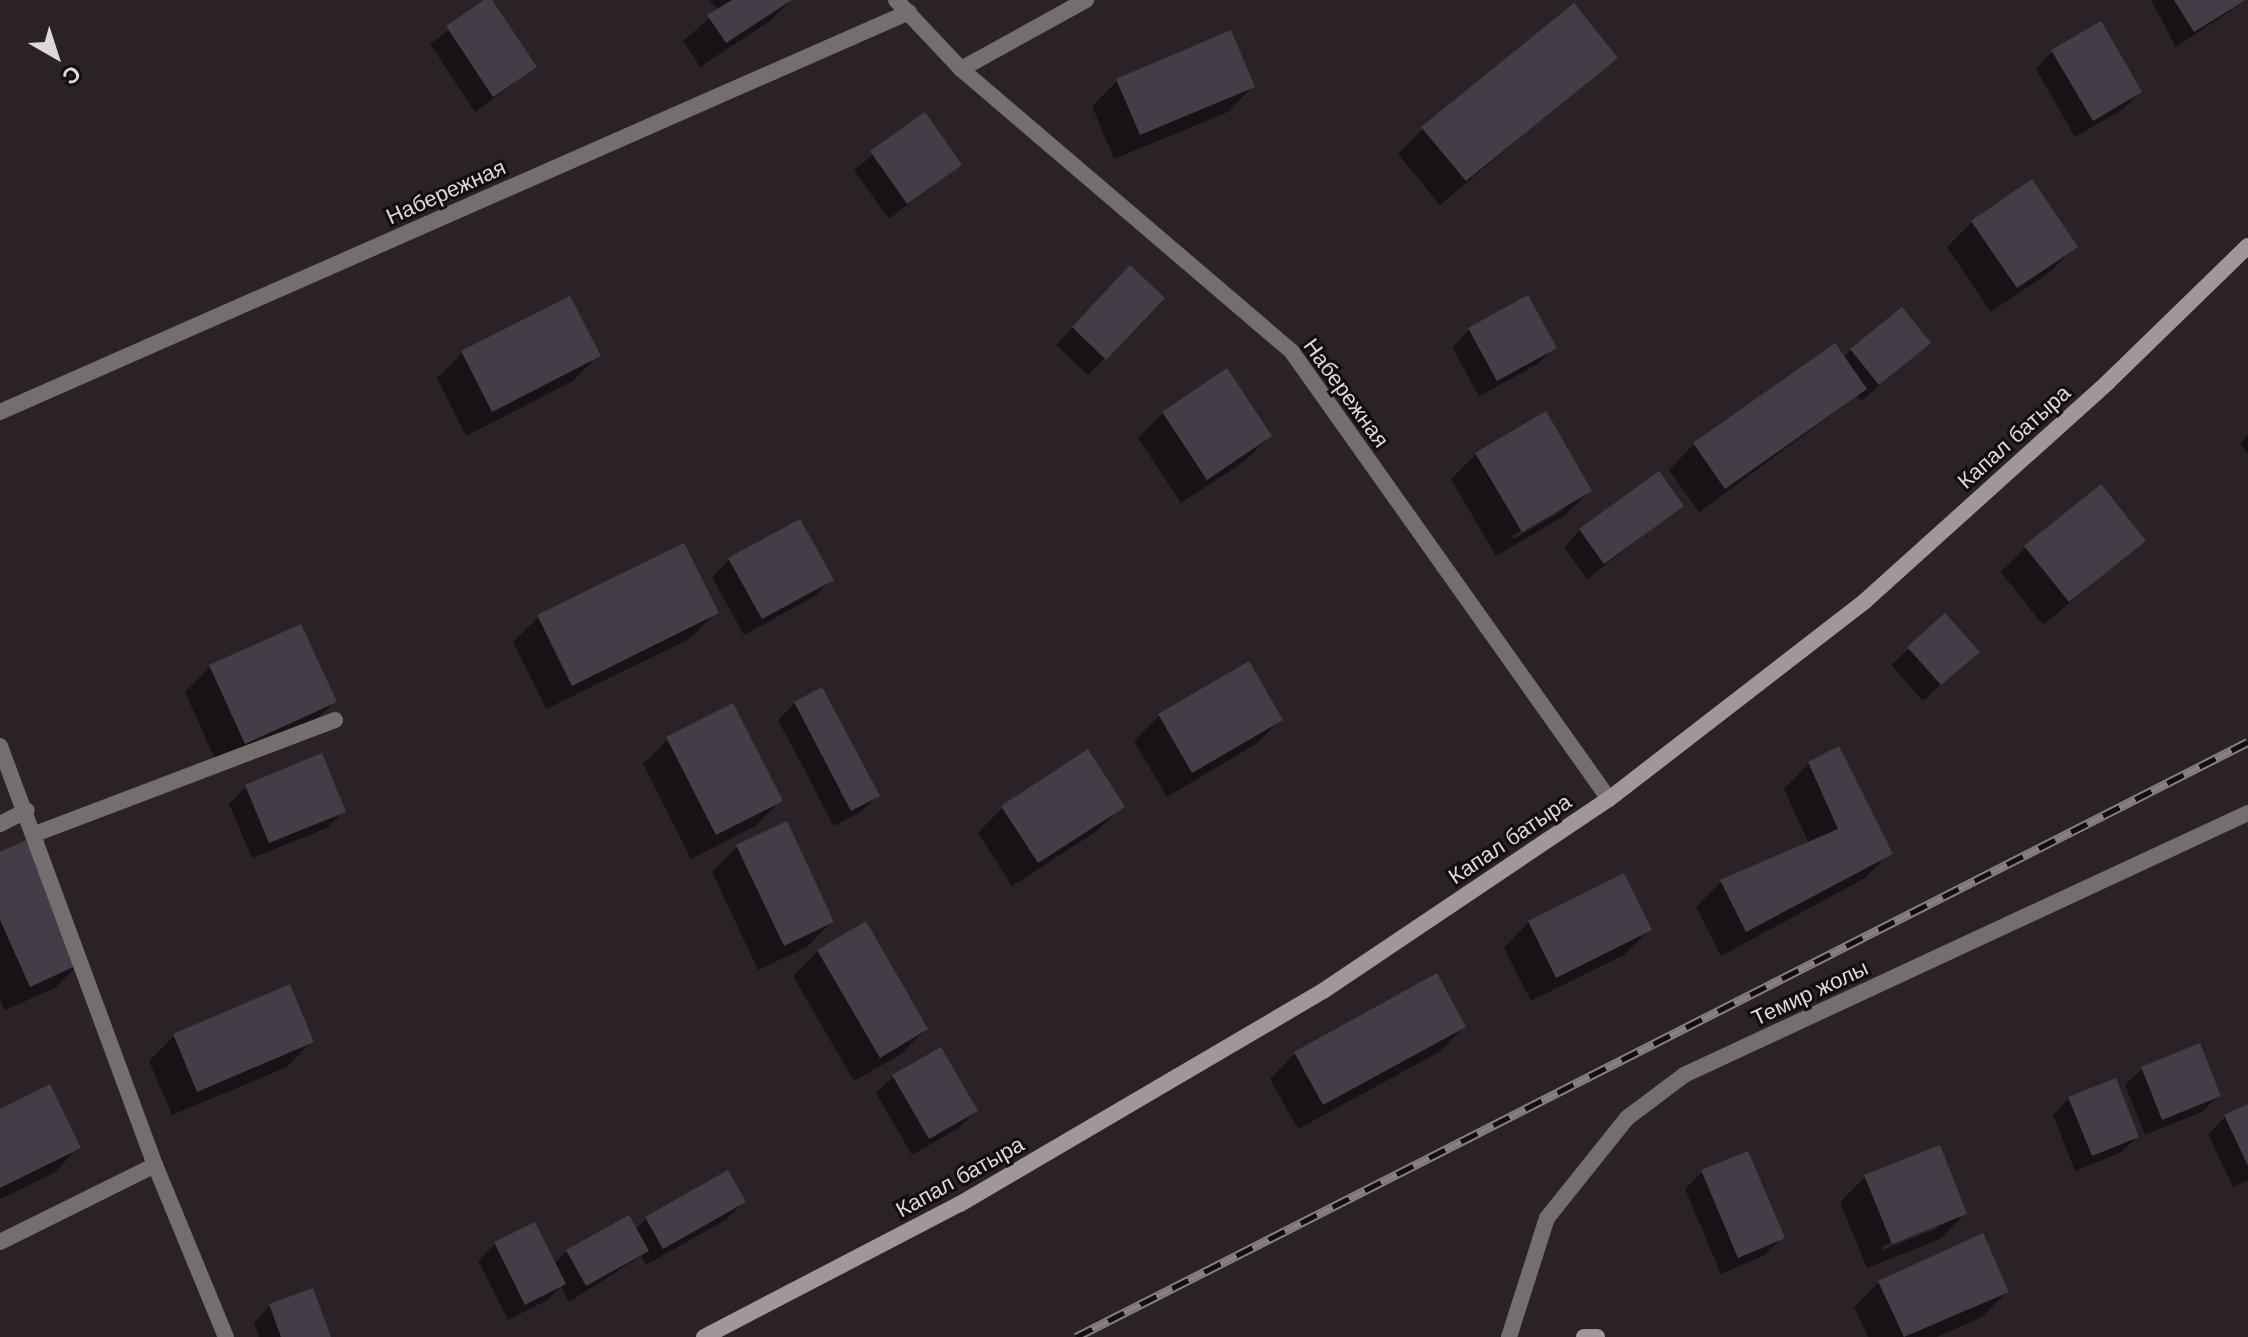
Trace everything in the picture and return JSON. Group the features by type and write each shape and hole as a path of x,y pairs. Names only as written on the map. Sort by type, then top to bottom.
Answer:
{"main road":[{"name":"Капал батыра","path":"704,1337 960,1204 1310,999 1609,799 1865,601 2108,382 2248,246"},
{"path":"1584,1337 1597,1337"}],"street":[{"path":"961,69 1086,0"},
{"name":"Набережная","path":"0,412 902,6 961,69 1292,352 1609,799"},
{"path":"35,834 335,720"},
{"path":"0,746 27,810 155,1165 226,1337"},
{"path":"0,824 27,810"},
{"name":"Темир жолы","path":"1509,1337 1547,1218 1627,1118 1684,1075 2248,813"},
{"path":"0,1242 155,1165"}],"building":[{"path":"484,0 492,0 537,67 493,97 446,26"},
{"path":"732,0 792,0 726,43 707,15"},
{"path":"2174,0 2246,0 2194,32"},
{"path":"1574,3 1618,58 1466,181 1421,127"},
{"path":"2101,21 2142,92 2093,121 2051,50"},
{"path":"1231,30 1255,87 1140,135 1116,79"},
{"path":"925,112 962,165 907,204 870,151"},
{"path":"2032,179 2078,247 2017,288 1971,221"},
{"path":"1130,265 1165,298 1106,360 1072,327"},
{"path":"1528,295 1557,348 1497,381 1468,328"},
{"path":"570,296 601,356 492,412 461,351"},
{"path":"1902,307 1931,343 1879,385 1850,349"},
{"path":"1835,343 1867,389 1725,489 1693,443"},
{"path":"1227,368 1272,436 1207,480 1162,412"},
{"path":"1546,411 1592,491 1522,532 1475,453"},
{"path":"1659,471 1684,506 1604,564 1579,529"},
{"path":"2101,484 2146,541 2069,602 2024,546"},
{"path":"800,519 834,580 762,619 728,558"},
{"path":"684,543 719,613 572,686 537,615"},
{"path":"1945,613 1980,652 1941,685 1907,647"},
{"path":"301,624 337,702 245,744 209,665"},
{"path":"1249,661 1283,720 1192,773 1158,714"},
{"path":"822,687 880,796 851,811 794,702"},
{"path":"733,703 783,801 716,835 666,737"},
{"path":"1839,746 1893,854 1746,932 1720,880 1838,829 1808,762"},
{"path":"1088,749 1125,807 1038,863 1001,806"},
{"path":"322,753 346,812 269,843 245,785"},
{"path":"787,821 834,922 784,946 736,845"},
{"path":"26,840 82,963 30,987 0,920 0,852"},
{"path":"1624,873 1652,930 1556,978 1528,921"},
{"path":"866,921 928,1029 880,1058 817,950"},
{"path":"1437,973 1466,1027 1323,1105 1294,1052"},
{"path":"290,984 314,1042 197,1092 173,1034"},
{"path":"2200,1043 2221,1096 2162,1120 2141,1067"},
{"path":"941,1047 978,1111 929,1139 892,1075"},
{"path":"2116,1078 2139,1137 2092,1156 2068,1097"},
{"path":"50,1084 81,1148 0,1188 0,1109"},
{"path":"2248,1104 2248,1166 2224,1115"},
{"path":"1940,1145 1967,1214 1892,1244 1864,1175"},
{"path":"1748,1151 1785,1238 1738,1258 1701,1170"},
{"path":"728,1170 746,1202 663,1249 645,1217"},
{"path":"629,1215 649,1251 586,1286 566,1250"},
{"path":"535,1222 566,1284 525,1305 494,1242"},
{"path":"1983,1233 2009,1292 1904,1337 1878,1281"},
{"path":"313,1288 331,1337 281,1337 269,1304"}],"railway":[{"path":"1076,1337 2248,742"}]}
